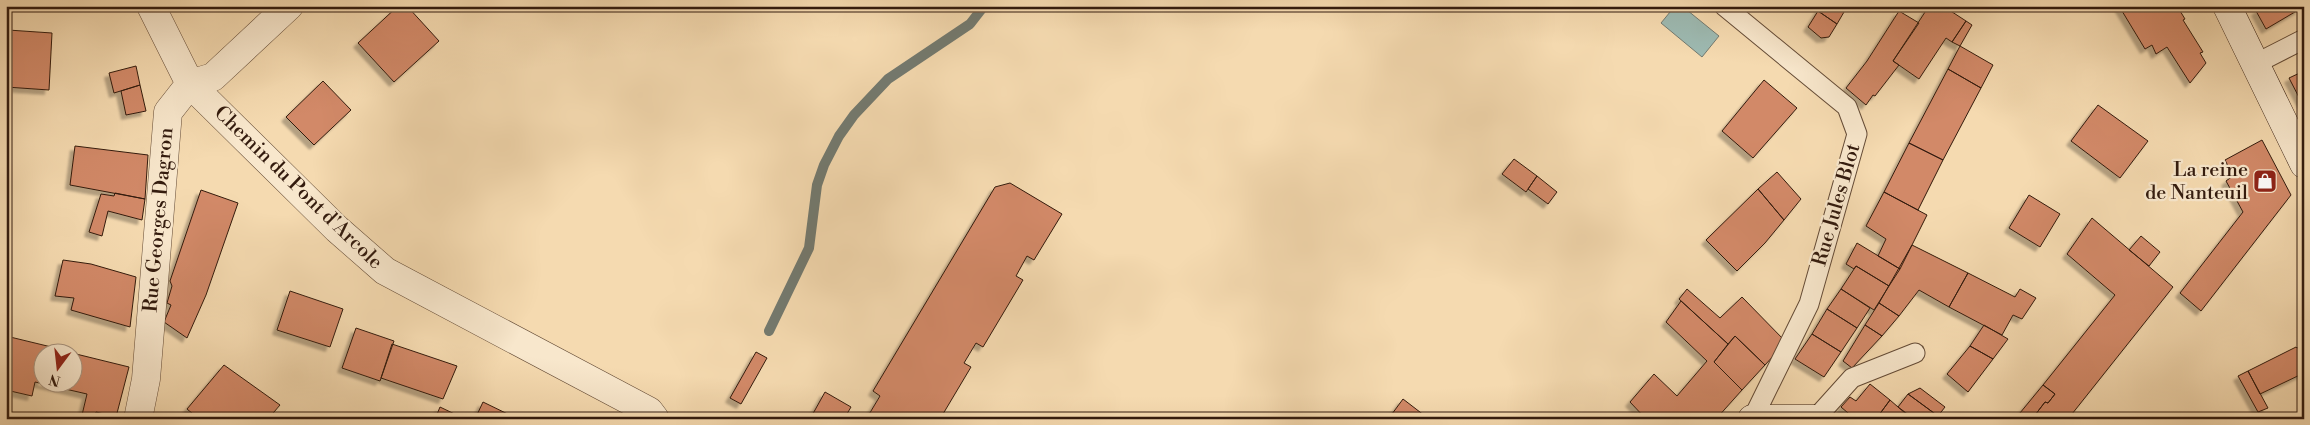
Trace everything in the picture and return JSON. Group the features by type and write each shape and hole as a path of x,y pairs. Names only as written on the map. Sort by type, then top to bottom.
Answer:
{"street":[{"path":"151,6 190,84"},
{"name":"Chemin du Pont d'Arcole","path":"289,6 213,77 190,84 337,229 385,271 648,410 655,419"},
{"path":"2227,6 2304,164"},
{"name":"Rue Georges Dagron","path":"138,419 146,378 168,112 190,84"},
{"name":"Rue Jules Blot","path":"1752,419 1817,418"}],"lane":[{"name":"Rue Jules Blot","path":"1724,6 1847,107 1857,134 1809,304 1752,419"},
{"path":"2255,64 2304,39"},
{"path":"1817,418 1852,378 1915,353"}],"water":[{"path":"1675,6 1682,6 1719,36 1702,57 1661,23"}],"building":[{"path":"398,6 407,6 439,41 394,82 358,43"},
{"path":"1821,6 1836,6 1844,12 1837,24 1818,11"},
{"path":"1929,6 1943,6 1966,21 1952,42 1946,38 1919,79 1893,61"},
{"path":"2119,6 2177,6 2185,19 2183,20 2203,52 2200,53 2206,63 2190,83 2167,47 2156,54 2152,45 2145,49"},
{"path":"2263,6 2298,6 2300,9 2266,29 2256,11"},
{"path":"1818,11 1837,24 1829,37 1821,38 1808,27"},
{"path":"1899,11 1919,23 1893,61 1899,65 1866,105 1846,88 1867,61"},
{"path":"1966,21 1972,25 1960,46 1952,42"},
{"path":"8,30 52,33 49,90 6,87"},
{"path":"1960,46 1993,65 1981,88 1948,69"},
{"path":"136,66 140,85 114,93 109,73"},
{"path":"1948,69 1981,88 1943,160 1909,143"},
{"path":"2304,71 2304,107 2289,78"},
{"path":"1764,80 1797,108 1753,158 1722,131"},
{"path":"323,81 351,110 314,145 286,117"},
{"path":"140,85 146,111 126,115 121,91"},
{"path":"2098,105 2148,141 2120,178 2071,141"},
{"path":"2262,140 2291,195 2201,311 2180,293 2243,212 2226,181 2233,176 2225,160"},
{"path":"1909,143 1943,160 1918,210 1884,192"},
{"path":"75,146 148,155 145,199 70,185"},
{"path":"1514,159 1537,176 1526,192 1502,174"},
{"path":"1777,172 1801,199 1784,220 1758,189"},
{"path":"1537,176 1557,192 1548,204 1528,189"},
{"path":"1010,183 1062,214 1034,260 1027,256 1016,276 1023,280 983,347 976,343 964,363 971,367 940,419 873,419 868,416 880,396 873,391 995,187"},
{"path":"1758,189 1784,220 1765,243 1737,271 1706,240"},
{"path":"201,190 238,203 206,295 187,338 164,322 171,305 167,303 172,286 170,281"},
{"path":"1884,192 1927,215 1900,269 1878,256 1886,239 1866,226"},
{"path":"115,193 145,199 142,220 108,211 102,236 89,232 101,194 114,196"},
{"path":"2029,195 2060,214 2040,247 2009,228"},
{"path":"2092,218 2173,287 2068,419 2032,419 2045,402 2048,403 2055,394 2043,385 2115,295 2067,254"},
{"path":"2141,236 2160,252 2149,266 2129,250"},
{"path":"1857,243 1900,269 1889,286 1856,266 1854,269 1846,264"},
{"path":"1912,245 1968,273 1949,307 1919,290 1899,316 1879,303"},
{"path":"63,260 91,264 136,277 130,327 71,310 74,298 55,296"},
{"path":"1856,266 1889,286 1874,310 1841,289"},
{"path":"1968,273 2015,297 2020,289 2036,298 2022,319 2013,315 2002,335 1949,307"},
{"path":"1687,289 1720,318 1742,297 1786,342 1765,365 1735,336 1728,344 1679,299"},
{"path":"1841,289 1870,308 1857,328 1827,309"},
{"path":"290,291 343,309 330,347 277,330"},
{"path":"1681,301 1728,344 1714,362 1742,390 1716,419 1646,419 1630,402 1654,374 1677,396 1707,361 1666,322"},
{"path":"1879,303 1899,316 1882,336 1865,325"},
{"path":"1827,309 1857,328 1841,352 1812,334"},
{"path":"1865,325 1882,336 1852,368 1843,361"},
{"path":"1984,325 2008,339 1993,359 1970,346"},
{"path":"356,328 394,341 380,381 342,368"},
{"path":"1812,334 1841,352 1824,377 1795,359"},
{"path":"6,336 32,342 32,396 6,390 10,377 6,376"},
{"path":"1735,336 1765,365 1742,390 1714,362"},
{"path":"392,344 457,366 443,399 381,378"},
{"path":"2304,345 2304,373 2260,394 2248,371 2296,347"},
{"path":"1970,346 1993,359 1968,392 1947,374"},
{"path":"756,352 767,358 741,404 730,398"},
{"path":"82,355 129,367 116,417 96,412 94,418 82,415 87,394 78,392 82,392"},
{"path":"224,365 280,405 268,419 199,419 187,409"},
{"path":"2248,371 2268,408 2258,412 2238,376"},
{"path":"1870,384 1890,400 1876,419 1855,419 1841,407 1850,397 1856,401"},
{"path":"2043,385 2055,394 2048,403 2045,402 2032,419 2015,419"},
{"path":"1920,388 1945,407 1938,416 1908,394"},
{"path":"825,392 851,407 844,419 810,419"},
{"path":"1908,394 1941,419 1912,419 1898,407"},
{"path":"1403,399 1429,419 1389,418"},
{"path":"1890,400 1898,407 1913,418 1876,419"},
{"path":"483,402 518,419 475,419"},
{"path":"440,407 465,419 435,419"}],"waterway":[{"path":"769,331 809,248 817,185 824,165 839,136 854,115 888,79 970,24 984,6"}],"place":[{"name":"La reine de Nanteuil","path":"2265,181"}]}
